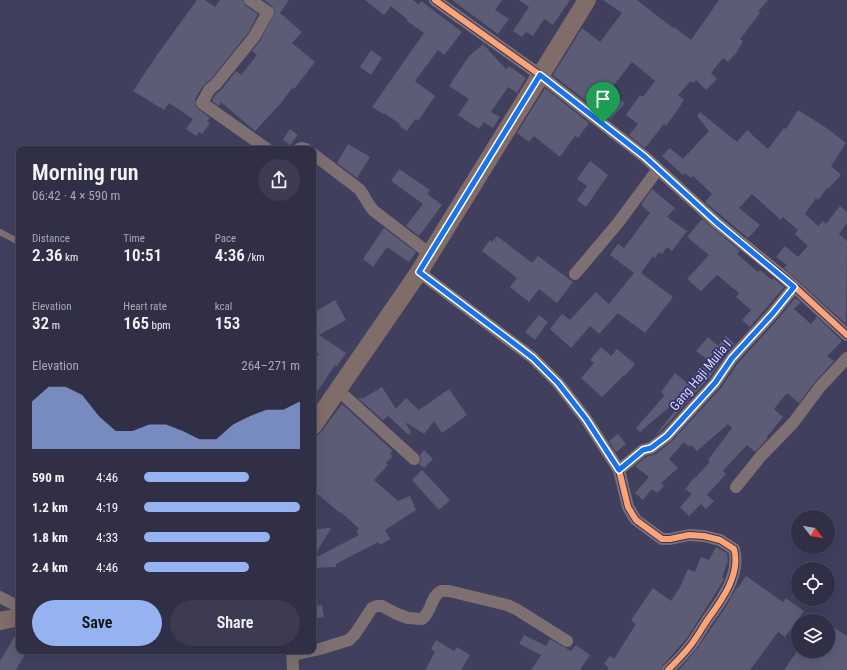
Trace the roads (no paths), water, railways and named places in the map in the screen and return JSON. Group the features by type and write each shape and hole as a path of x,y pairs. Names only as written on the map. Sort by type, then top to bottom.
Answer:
{"main road":[{"path":"316,422 419,272 587,0"},
{"path":"0,621 16,618"}],"street":[{"path":"250,0 268,12 254,37 216,84 209,90 202,103 263,146"},
{"path":"435,0 540,75 603,123 658,169 716,222 794,287 847,335"},
{"path":"316,156 359,189 367,204 374,211 430,254"},
{"path":"575,274 618,223 658,169"},
{"path":"419,272 527,354 558,383 586,419 619,470 628,507 632,515 655,535 662,539 670,540 689,535 704,536 720,540 734,549 736,556 734,572 726,592 691,646 668,670"},
{"name":"Gang Haji Mulia I","path":"619,470 643,450 651,448 667,436 715,383 732,358 773,313 794,287"},
{"path":"736,487 761,456 793,423 820,386 847,358"},
{"path":"338,390 414,460"},
{"path":"316,650 349,640 355,634 372,608 377,606 382,606 397,614 414,619 422,619 427,615 434,597 441,591 449,591 507,605 516,609 567,641"},
{"path":"0,597 16,605"},
{"path":"293,654 294,670"}],"lane":[{"path":"0,232 16,240"}]}
